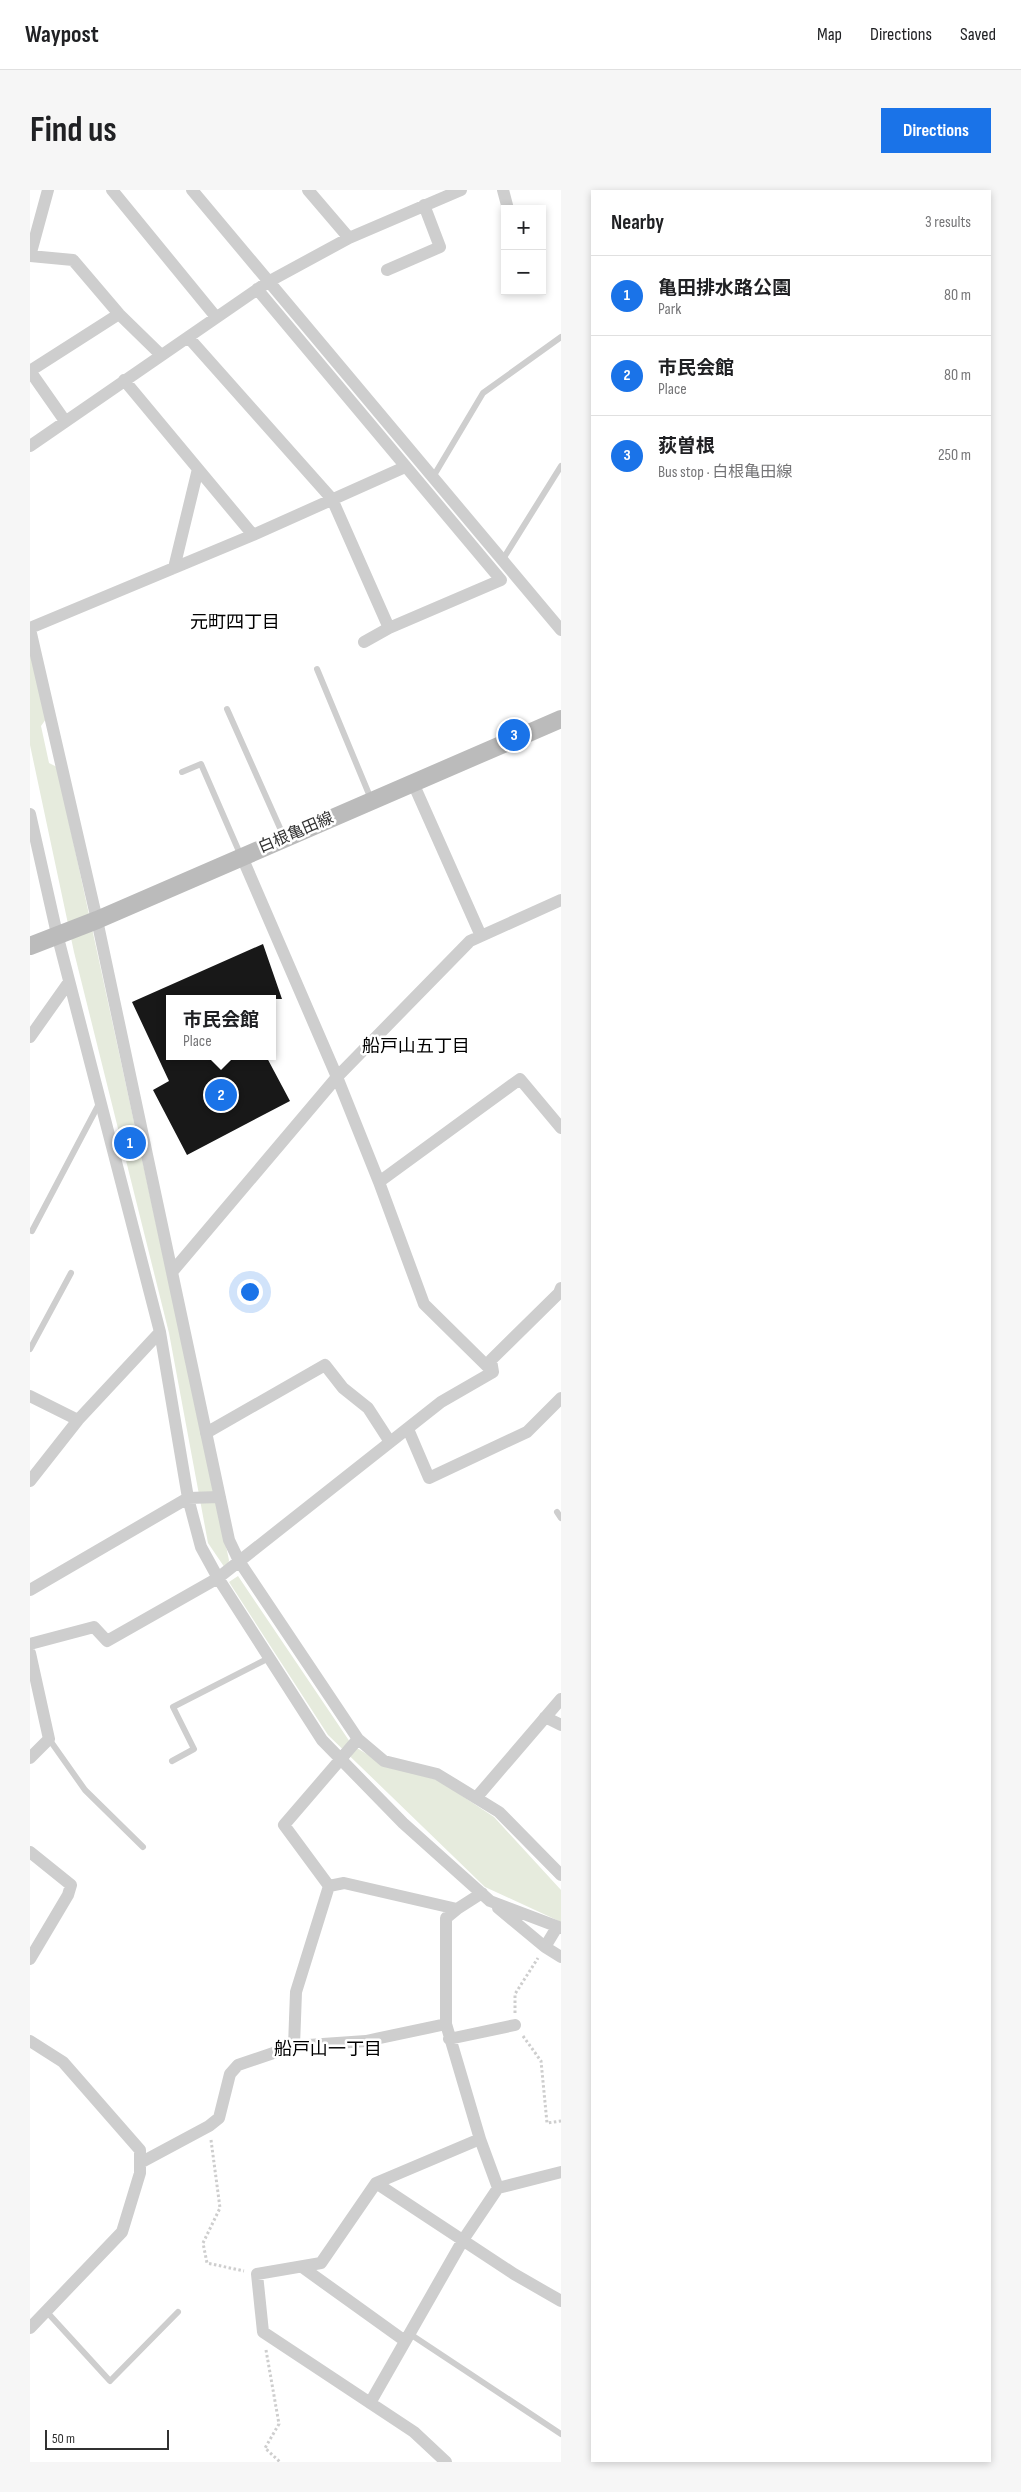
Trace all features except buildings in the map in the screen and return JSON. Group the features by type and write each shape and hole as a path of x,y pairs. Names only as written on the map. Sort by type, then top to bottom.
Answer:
{"main road":[{"name":"白根亀田線","path":"30,946 57,934 98,920 561,719"}],"street":[{"path":"48,190 30,256 73,260 119,314 161,355"},
{"path":"112,190 216,316"},
{"path":"192,190 561,630"},
{"path":"308,190 349,238"},
{"path":"30,446 216,316 268,282 349,238 424,206 432,195 461,190"},
{"path":"503,190 507,205"},
{"path":"387,270 440,247 424,206"},
{"path":"257,289 501,580 388,628 364,642"},
{"path":"65,421 30,371 119,314"},
{"path":"188,336 332,499 388,628"},
{"path":"124,380 253,535"},
{"path":"405,467 253,535 30,628 98,920 229,1540 240,1561 358,1738 384,1761 437,1774 499,1812 561,1875"},
{"path":"174,568 198,469"},
{"path":"413,783 481,936"},
{"path":"30,814 34,852 70,982 160,1332 188,1498 201,1547 218,1578 322,1740 403,1823 545,1948 561,1957"},
{"path":"242,857 337,1077 379,1182 424,1304 492,1372"},
{"path":"172,1272 337,1077 470,941 561,900"},
{"path":"30,1037 70,982"},
{"path":"379,1182 520,1079 561,1128"},
{"path":"492,1372 490,1360 559,1293 561,1288"},
{"path":"30,1481 78,1420 160,1332"},
{"path":"206,1433 325,1365 343,1388 368,1408 390,1442"},
{"path":"30,1644 94,1627 107,1641 218,1578 441,1402 492,1372"},
{"path":"30,1396 78,1420"},
{"path":"408,1429 429,1478 527,1432 561,1398"},
{"path":"30,1590 188,1498 220,1498"},
{"path":"30,1653 49,1739 30,1758"},
{"path":"476,1798 561,1699"},
{"path":"545,1717 561,1725"},
{"path":"329,1886 284,1824 358,1738"},
{"path":"30,1852 71,1886 68,1895 31,1956"},
{"path":"329,1886 344,1883 457,1908"},
{"path":"294,2046 296,1992 329,1886"},
{"path":"498,2188 480,2139 446,2024 446,1918 457,1908 486,1897 559,1928 545,1948"},
{"path":"140,2163 209,2126 219,2118 230,2074 238,2066 294,2046 366,2041 446,2024"},
{"path":"449,2039 515,2026"},
{"path":"30,2042 63,2062 140,2150 140,2173 122,2232 30,2328"},
{"path":"446,2462 414,2432 263,2332 257,2274 321,2264 376,2183 480,2139"},
{"path":"370,2403 463,2240 498,2188 561,2172"},
{"path":"376,2183 561,2301"},
{"path":"302,2267 407,2338"}],"lane":[{"path":"432,478 482,393 561,337"},
{"path":"503,559 561,466"},
{"path":"316,669 372,800"},
{"path":"227,709 285,838"},
{"path":"182,772 201,764 242,857"},
{"path":"32,1231 100,1101"},
{"path":"30,1349 71,1273"},
{"path":"557,1512 561,1518"},
{"path":"172,1761 194,1749 173,1707 269,1658"},
{"path":"49,1739 85,1790 143,1847"},
{"path":"46,2312 110,2382 178,2312"},
{"path":"407,2338 561,2434"}],"path":[{"path":"545,1948 514,1994 515,2026 541,2061 548,2123 561,2121"},
{"path":"209,2126 220,2208 203,2243 207,2263 257,2274"},
{"path":"263,2332 279,2424 265,2448 280,2462"}],"shaded area":[{"path":"30,652 46,719 41,726 49,763 57,767 229,1560 227,1571 208,1543 169,1333 74,952 30,745"},
{"path":"238,1576 352,1745 383,1764 438,1780 494,1817 561,1890 561,1922 485,1887 328,1735 229,1582"}],"place":[{"name":"荻曽根","path":"514,735"},
{"name":"市民会館","path":"221,1095"},
{"name":"亀田排水路公園","path":"130,1143"}],"district":[{"name":"元町四丁目","path":"235,622"},
{"name":"船戸山五丁目","path":"416,1046"},
{"name":"船戸山一丁目","path":"328,2049"}]}
